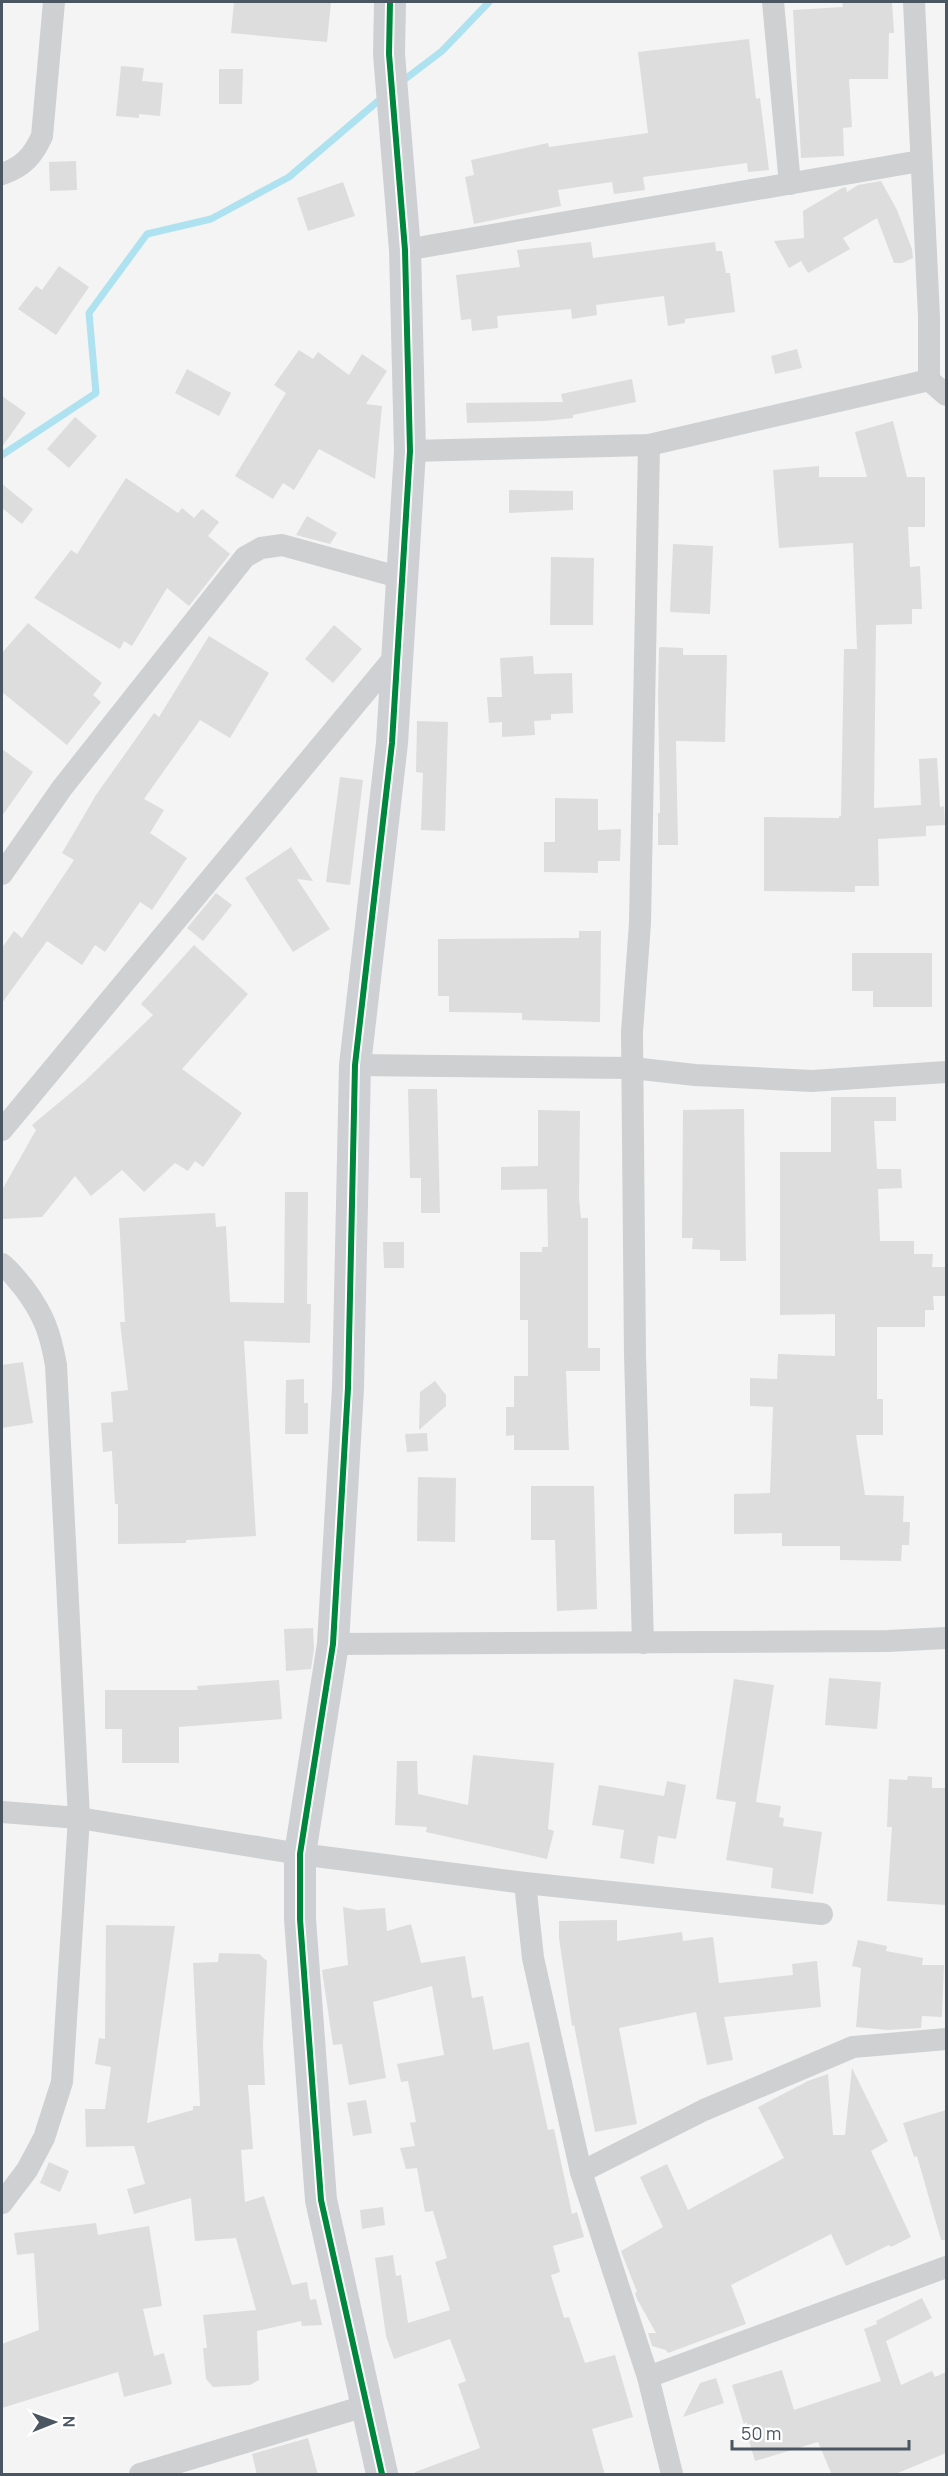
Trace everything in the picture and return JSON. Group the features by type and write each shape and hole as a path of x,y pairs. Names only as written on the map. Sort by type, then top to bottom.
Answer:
{"street":[{"path":"2,174 25,164 36,150 42,136 54,2"},
{"path":"382,2475 321,2200 300,1919 300,1854 333,1644 348,1388 355,1065 392,743 410,451 405,250 389,54 390,2"},
{"path":"773,2 790,184"},
{"path":"914,2 929,316 929,380 946,395"},
{"path":"405,250 920,161"},
{"path":"410,451 650,445 929,380"},
{"path":"644,1643 634,1355 632,1032 640,923 650,445"},
{"path":"2,874 62,788 245,557 261,548 282,545 402,578"},
{"path":"2,1130 398,653"},
{"path":"355,1065 632,1068 695,1075 812,1081 946,1072"},
{"path":"2,1264 41,1311 52,1339 56,1365 79,1818 62,2082 44,2138 27,2170 2,2203"},
{"path":"333,1644 644,1643 946,1638"},
{"path":"2,1812 79,1818 300,1854 525,1883 822,1914"},
{"path":"525,1883 533,1958 581,2172 648,2377 672,2475"},
{"path":"581,2172 704,2110 853,2047 946,2038"},
{"path":"648,2377 946,2267"},
{"path":"140,2475 365,2406"}],"building":[{"path":"234,2 331,2 327,42 231,33"},
{"path":"842,2 892,2 894,33 889,33 888,79 849,79 852,127 843,128 844,156 801,158 793,10 843,7"},
{"path":"749,39 756,99 760,98 769,170 748,172 747,163 643,177 645,190 614,194 612,182 558,190 561,206 474,224 465,177 474,175 471,160 548,143 549,147 648,133 638,52"},
{"path":"121,66 144,68 142,81 163,83 160,116 139,114 139,118 116,116"},
{"path":"219,69 243,69 242,104 219,104"},
{"path":"76,161 77,190 50,191 49,162"},
{"path":"881,181 897,210 912,249 913,258 902,263 894,263 877,218 843,238 850,249 808,273 801,261 789,268 774,241 804,238 803,211 842,188 846,187 847,192 858,185"},
{"path":"343,182 355,216 308,231 297,198"},
{"path":"591,242 593,258 715,242 716,251 722,251 726,273 730,273 735,312 685,319 685,323 668,326 664,296 596,305 597,315 572,319 571,309 497,316 498,328 472,331 471,319 461,320 456,275 520,267 517,250"},
{"path":"59,266 89,287 56,335 18,309 36,286 42,290"},
{"path":"797,349 802,368 775,374 771,356"},
{"path":"299,350 313,359 318,352 349,375 362,354 387,371 366,404 382,406 375,479 319,449 294,490 283,483 273,499 235,476 286,393 274,385"},
{"path":"187,369 231,393 219,416 175,393"},
{"path":"632,379 636,402 573,415 573,418 467,423 466,403 563,402 561,394"},
{"path":"2,396 26,413 2,447"},
{"path":"75,417 97,436 69,468 47,449"},
{"path":"893,421 907,477 925,477 925,527 908,527 910,567 920,566 922,609 912,609 912,624 876,625 874,808 921,805 919,759 937,758 940,807 944,806 945,825 926,826 926,836 878,839 879,886 855,886 855,892 764,891 764,817 839,818 841,816 844,649 857,649 853,543 779,548 773,470 819,466 819,477 867,477 855,432"},
{"path":"126,478 178,513 182,508 194,518 202,509 219,522 208,536 230,554 189,606 167,588 132,646 124,641 120,649 34,598 71,550 77,554"},
{"path":"2,484 33,509 22,524 2,508"},
{"path":"509,490 573,491 573,510 509,513"},
{"path":"307,516 337,533 330,544 296,535"},
{"path":"673,544 713,546 710,614 670,612"},
{"path":"551,557 594,558 593,625 550,625"},
{"path":"28,623 102,683 93,695 101,702 67,745 2,692 2,653"},
{"path":"334,625 362,649 333,683 305,659"},
{"path":"209,636 269,673 230,738 200,720 144,799 164,810 150,833 187,858 152,910 140,902 105,952 95,945 82,965 47,941 2,1003 2,948 14,931 22,938 74,860 62,853 96,795 154,713 159,717"},
{"path":"659,648 683,648 683,655 727,655 725,742 676,741 678,845 658,845 658,813 660,813 658,696"},
{"path":"533,656 534,674 572,673 573,713 551,714 551,720 534,721 535,735 502,737 502,722 489,723 487,697 502,697 500,658"},
{"path":"417,721 448,722 445,831 421,830 423,773 416,772"},
{"path":"2,749 33,772 2,816"},
{"path":"340,777 363,780 350,885 326,882"},
{"path":"555,798 598,799 598,830 621,829 620,861 598,861 598,873 544,872 544,842 555,842"},
{"path":"291,847 313,881 297,879 330,929 293,952 245,878"},
{"path":"216,893 232,905 203,941 187,928"},
{"path":"579,931 601,931 600,1022 522,1020 522,1013 449,1012 449,996 438,996 438,939 579,938"},
{"path":"194,945 248,994 182,1069 242,1113 203,1167 195,1161 188,1171 175,1163 144,1192 122,1170 91,1196 75,1176 42,1217 2,1219 2,1190 36,1130 32,1125 85,1081 153,1015 141,1004"},
{"path":"852,953 932,953 932,1007 873,1007 873,991 852,991"},
{"path":"408,1089 437,1089 440,1213 421,1213 421,1178 410,1178"},
{"path":"831,1097 896,1097 896,1121 874,1121 877,1169 901,1169 902,1188 878,1189 880,1241 914,1241 914,1254 933,1254 932,1267 946,1267 946,1296 933,1296 934,1310 925,1310 925,1327 877,1327 877,1399 883,1399 883,1435 856,1435 865,1495 904,1496 903,1522 910,1522 909,1545 902,1545 901,1561 840,1560 840,1546 782,1546 782,1533 734,1534 734,1494 770,1493 773,1407 750,1406 750,1378 777,1379 778,1354 835,1356 835,1314 780,1315 780,1152 831,1152"},
{"path":"744,1109 746,1261 720,1261 720,1250 692,1249 693,1238 682,1238 683,1110"},
{"path":"538,1110 580,1111 579,1199 581,1218 588,1218 588,1348 600,1348 600,1371 566,1371 569,1450 514,1450 514,1435 506,1436 506,1407 514,1407 514,1376 528,1376 528,1320 520,1320 520,1252 542,1252 542,1247 548,1247 547,1189 501,1190 501,1167 538,1166"},
{"path":"285,1192 308,1192 307,1304 311,1304 310,1343 244,1341 256,1536 186,1540 186,1543 118,1544 118,1504 115,1504 112,1451 103,1452 101,1423 113,1422 111,1392 128,1390 120,1322 125,1322 119,1218 215,1213 216,1227 226,1226 230,1302 284,1303"},
{"path":"383,1242 404,1242 404,1268 384,1268"},
{"path":"23,1362 33,1423 2,1428 2,1365"},
{"path":"304,1379 304,1403 308,1403 308,1434 285,1434 286,1380"},
{"path":"435,1381 446,1395 446,1406 419,1430 420,1392"},
{"path":"427,1433 428,1451 407,1452 405,1434"},
{"path":"418,1477 456,1478 455,1542 417,1541"},
{"path":"531,1486 594,1486 597,1609 557,1611 555,1540 531,1540"},
{"path":"313,1628 314,1649 311,1669 286,1671 284,1629"},
{"path":"829,1678 881,1682 877,1729 825,1725"},
{"path":"734,1679 774,1685 756,1802 781,1806 779,1817 784,1818 783,1826 822,1832 813,1894 771,1888 773,1868 726,1860 736,1802 716,1799"},
{"path":"279,1680 282,1719 179,1727 179,1763 122,1763 122,1729 105,1729 105,1690 198,1690 197,1686"},
{"path":"473,1755 554,1763 548,1829 554,1831 547,1859 426,1832 427,1827 395,1825 397,1761 417,1761 418,1794 468,1805"},
{"path":"908,1776 932,1777 932,1788 946,1788 946,1905 887,1901 892,1827 887,1827 889,1779 907,1780"},
{"path":"667,1781 686,1785 676,1839 658,1836 654,1864 620,1858 624,1830 592,1825 599,1785 664,1796"},
{"path":"343,1907 357,1910 385,1908 387,1931 411,1924 421,1963 465,1956 472,1998 483,1996 493,2050 529,2042 548,2130 554,2129 572,2214 577,2212 584,2237 553,2246 560,2272 551,2275 564,2318 569,2317 585,2363 615,2355 633,2417 592,2429 605,2475 415,2475 415,2472 480,2448 458,2384 466,2381 450,2339 394,2359 386,2336 375,2258 393,2255 396,2276 401,2275 408,2323 450,2310 435,2262 447,2258 433,2211 425,2212 417,2168 406,2169 400,2148 415,2146 410,2123 416,2122 408,2081 401,2082 397,2064 444,2055 432,1986 373,2002 386,2078 349,2085 342,2044 333,2045 322,1970 348,1965"},
{"path":"617,1920 617,1941 682,1932 683,1941 713,1937 719,1983 793,1975 792,1964 817,1961 821,2007 724,2017 733,2060 707,2065 696,2012 619,2028 637,2124 595,2132 574,2025 572,2026 559,1938 559,1921"},
{"path":"106,1925 175,1926 147,2123 193,2110 193,2106 200,2106 193,1963 218,1962 219,1953 259,1954 267,1961 263,2045 265,2085 248,2085 253,2149 241,2150 245,2202 264,2196 292,2285 307,2282 310,2300 316,2299 322,2325 302,2326 301,2321 257,2331 259,2380 250,2385 213,2387 206,2379 203,2348 207,2348 203,2315 256,2310 236,2238 195,2241 191,2198 134,2214 127,2189 145,2184 134,2146 86,2147 85,2109 105,2109 111,2067 95,2064 99,2038 105,2039"},
{"path":"858,1940 887,1946 886,1951 923,1958 922,1965 944,1965 942,2017 922,2016 921,2028 888,2030 856,2027 861,1968 852,1966"},
{"path":"852,2068 888,2141 871,2151 911,2237 846,2266 831,2234 731,2285 746,2324 668,2353 666,2350 652,2346 648,2333 656,2333 637,2299 635,2293 637,2292 621,2251 663,2227 640,2177 667,2164 688,2210 784,2158 758,2107 808,2081 828,2074 833,2135 845,2135"},
{"path":"366,2100 372,2133 353,2136 347,2103"},
{"path":"946,2110 946,2240 941,2240 917,2156 914,2157 903,2123"},
{"path":"49,2162 69,2171 60,2192 40,2183"},
{"path":"383,2207 385,2225 362,2229 360,2210"},
{"path":"96,2223 98,2235 149,2226 162,2306 143,2309 154,2356 164,2353 172,2384 124,2397 118,2372 2,2408 2,2344 39,2330 34,2253 17,2255 14,2233"},
{"path":"922,2298 932,2318 886,2341 901,2385 932,2371 935,2377 946,2372 946,2453 893,2475 832,2475 818,2442 755,2461 732,2385 782,2370 794,2410 881,2381 864,2329"},
{"path":"716,2378 724,2403 683,2417 700,2383"},
{"path":"308,2438 318,2475 257,2475 252,2454"}],"waterway":[{"path":"400,83 442,51 489,2"},
{"path":"2,455 96,393 89,313 147,234 211,219 289,177 384,96"}],"cycle path":[{"path":"382,2474 321,2200 300,1919 300,1854 333,1644 348,1388 355,1065 392,743 410,451 405,250 389,54 390,2"}]}
